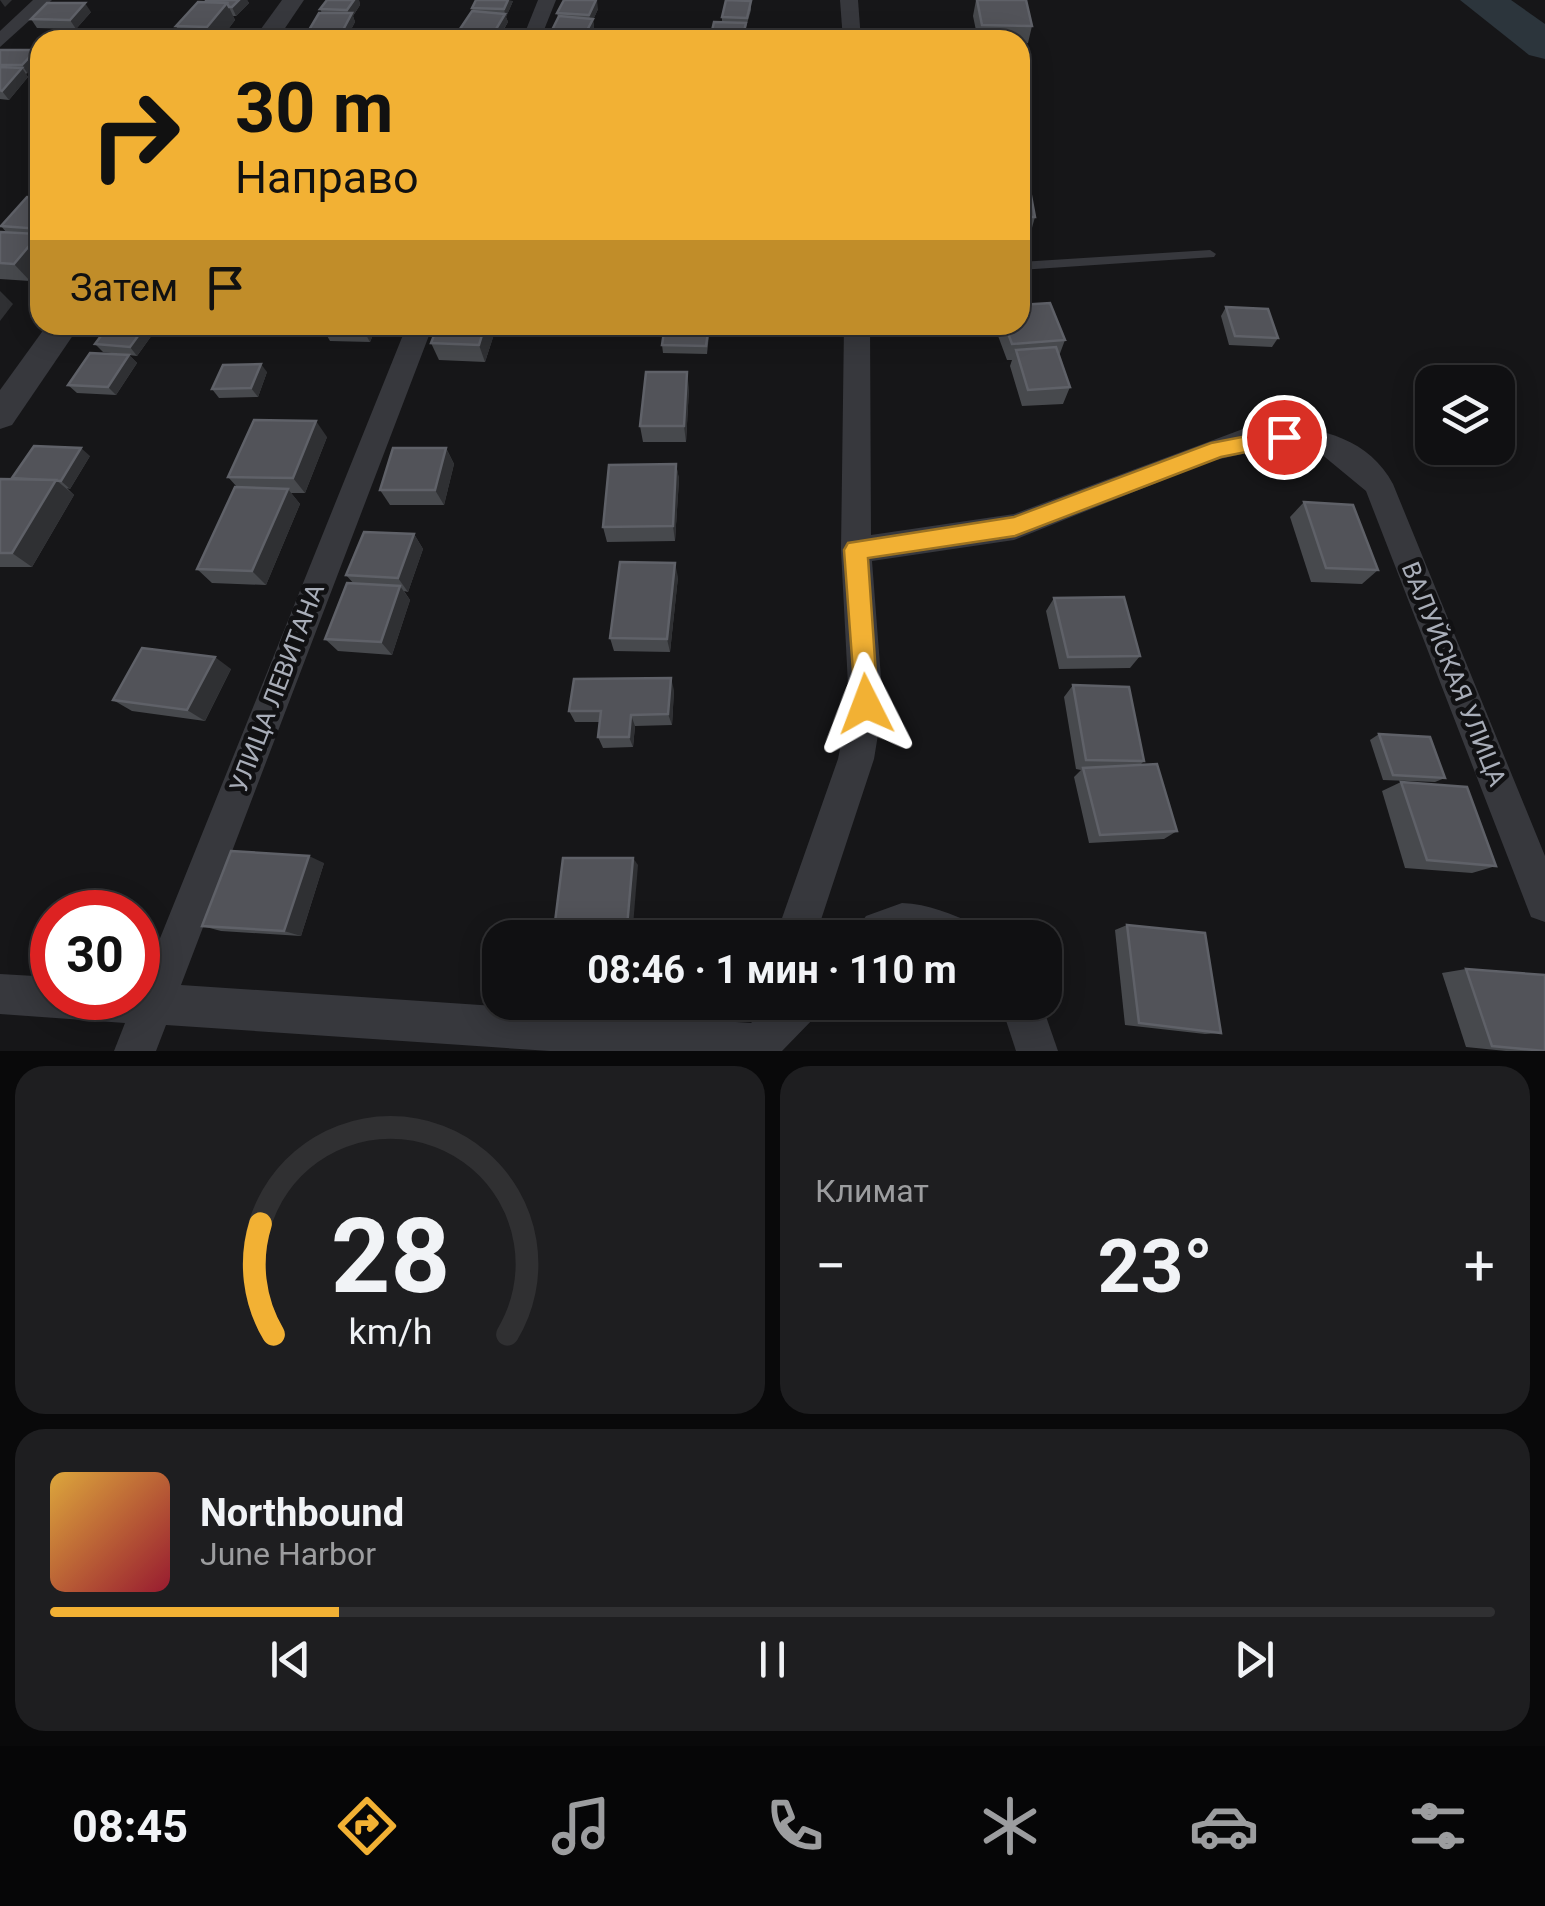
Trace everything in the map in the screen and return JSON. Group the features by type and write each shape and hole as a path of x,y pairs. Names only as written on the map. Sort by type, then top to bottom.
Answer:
{"street":[{"path":"0,42 43,0"},
{"path":"272,30 294,0"},
{"path":"535,30 547,0"},
{"path":"849,0 851,30"},
{"path":"0,416 57,335"},
{"name":"УЛИЦА ЛЕВИТАНА","path":"160,989 416,335"},
{"path":"801,920 856,758 866,704 856,550 857,335"},
{"name":"ВАЛУЙСКАЯ УЛИЦА","path":"856,550 1015,527 1193,458 1260,438 1308,436 1349,454 1378,484 1545,903"},
{"path":"0,994 30,996"},
{"path":"160,1004 758,1047 784,1020"},
{"name":"УЛИЦА ЛЕВИТАНА","path":"135,1051 148,1020"},
{"path":"758,1047 767,1020"},
{"path":"1027,1020 1038,1051"}],"lane":[{"path":"1030,265 1210,254"}],"building":[{"path":"207,0 239,0 229,7 227,3"},
{"path":"327,0 354,0 347,10 320,9"},
{"path":"476,0 508,0 504,9 472,8"},
{"path":"564,0 596,0 589,15 557,13"},
{"path":"726,0 751,1 747,18 722,17"},
{"path":"977,0 1026,0 1032,26 982,25"},
{"path":"198,2 227,3 207,27 176,26"},
{"path":"47,3 85,3 70,20 31,19"},
{"path":"472,11 505,14 496,30 460,29"},
{"path":"319,13 352,13 343,30 309,30"},
{"path":"559,16 593,19 587,30 552,30"},
{"path":"714,22 746,23 744,30 712,30"},
{"path":"0,50 30,50 30,56 22,65 0,65"},
{"path":"0,67 22,68 2,91 0,90"},
{"path":"1030,190 1035,217 1030,217"},
{"path":"27,197 30,197 30,228 1,226"},
{"path":"0,232 30,234 30,245 14,264 0,263"},
{"path":"1050,303 1065,340 1012,344 1009,335 1030,335 1030,304"},
{"path":"1226,307 1268,309 1278,338 1235,336"},
{"path":"102,335 139,335 130,347 95,344"},
{"path":"434,335 482,335 479,345 431,343"},
{"path":"664,335 708,335 706,346 662,345"},
{"path":"1056,347 1070,387 1028,390 1016,350"},
{"path":"90,353 129,355 108,387 68,385"},
{"path":"261,364 251,388 212,389 223,365"},
{"path":"646,372 687,372 684,426 640,426"},
{"path":"254,420 316,421 293,478 228,477"},
{"path":"34,446 81,448 61,481 12,478"},
{"path":"393,448 446,448 435,490 380,490"},
{"path":"676,464 673,526 603,527 609,465"},
{"path":"0,479 56,480 12,553 0,553"},
{"path":"235,487 288,489 252,571 197,569"},
{"path":"1304,502 1353,505 1378,570 1326,568"},
{"path":"364,532 414,534 398,578 346,575"},
{"path":"620,562 675,563 667,639 610,638"},
{"path":"347,583 400,586 381,642 325,639"},
{"path":"1124,597 1140,656 1068,657 1054,598"},
{"path":"142,648 215,657 187,710 113,700"},
{"path":"671,678 668,714 631,715 629,737 598,737 601,711 569,711 574,679"},
{"path":"1073,685 1129,687 1144,761 1086,760"},
{"path":"1379,734 1430,737 1445,778 1393,775"},
{"path":"1157,764 1177,831 1100,835 1083,768"},
{"path":"1401,782 1467,787 1496,866 1427,860"},
{"path":"231,851 309,856 284,931 202,926"},
{"path":"563,858 633,858 628,920 555,920"},
{"path":"1127,925 1205,933 1221,1033 1139,1023"},
{"path":"1466,969 1545,975 1545,1051 1492,1046"}],"waterway":[{"path":"1482,0 1545,45"}],"route":[{"path":"866,704 856,550 1015,527 1219,448 1260,438 1284,437"}]}
